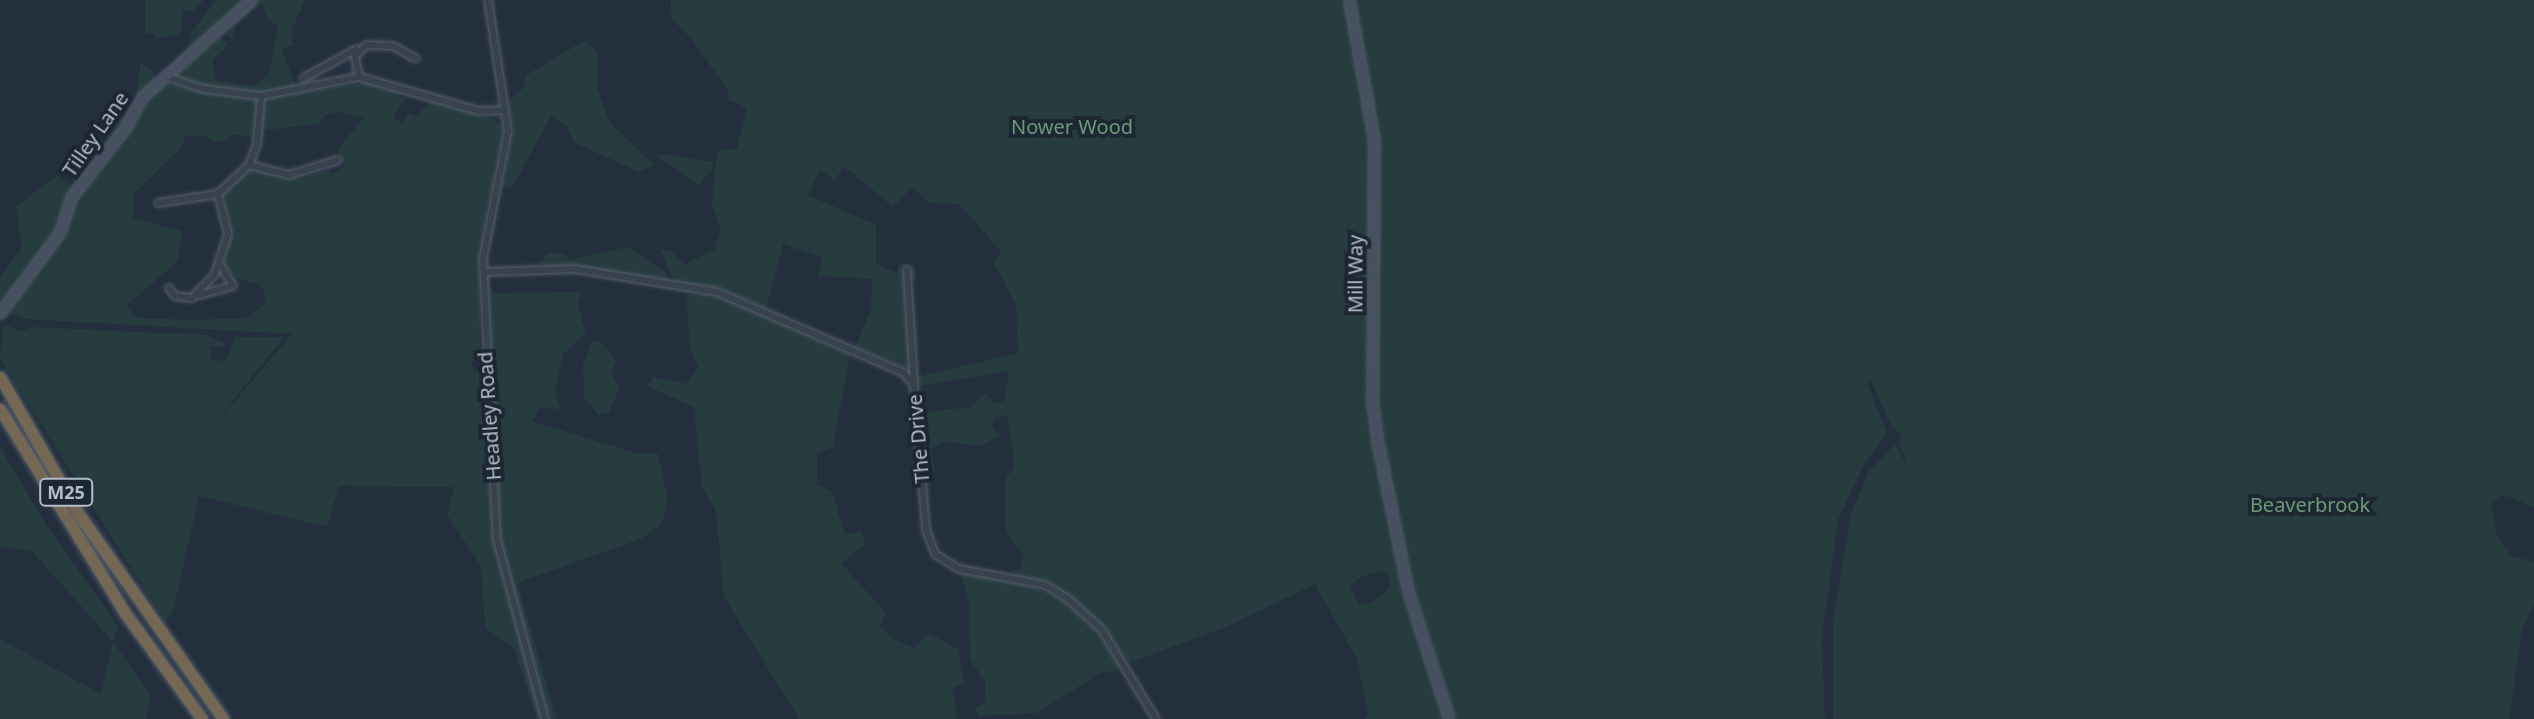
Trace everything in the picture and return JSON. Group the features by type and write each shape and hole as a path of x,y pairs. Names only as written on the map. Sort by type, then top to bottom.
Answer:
{"highway":[{"name":"M25","path":"0,377 105,554 223,719"},
{"name":"M25","path":"0,409 71,531 202,719"}],"main road":[{"name":"Tilley Lane","path":"0,313 60,232 72,196 125,128 142,97 251,0"},
{"name":"Mill Way","path":"1349,0 1374,141 1372,401 1397,548 1449,719"}],"street":[{"name":"Headley Road","path":"488,0 506,147 486,232 483,332 497,540 545,719"},
{"path":"304,78 357,49 393,46 416,59"},
{"path":"357,49 359,77"},
{"path":"167,77 204,89 261,96 359,77 479,111 503,110"},
{"path":"158,203 218,194 249,165 257,144 261,96"},
{"path":"249,165 289,175 338,160"},
{"path":"199,295 220,264 228,219 218,194"},
{"path":"169,288 181,299 233,286 220,264"},
{"name":"The Drive","path":"485,272 575,269 717,292 904,373 914,386 926,530 935,554 959,569 1045,585 1067,598 1102,630 1156,719"},
{"path":"907,270 914,386"}],"green space":[{"path":"145,0 203,0 195,11 183,10 180,33 154,41 155,34 145,33"},
{"path":"216,0 245,0 179,64 175,61 191,44 190,34"},
{"path":"255,0 305,0 292,29 293,45 282,49 296,88 251,93 254,99 370,82 398,90 397,96 406,99 393,117 402,124 409,113 415,116 432,101 492,119 503,127 479,250 480,356 472,362 473,371 480,371 484,419 491,419 488,280 492,293 582,292 577,303 586,333 563,354 555,391 561,409 539,408 532,421 635,453 658,454 668,500 662,523 643,538 517,583 557,719 537,719 514,648 485,628 481,566 447,515 454,487 339,486 327,527 199,496 174,607 165,622 0,359 4,324 21,331 32,327 205,335 224,343 224,347 211,346 210,360 226,361 235,337 284,337 204,437 292,334 25,319 0,309 0,277 22,247 16,206 57,176 71,185 91,162 137,97 140,63 153,71 157,86 176,84 176,73 221,37 228,45 213,60 215,80 252,86 269,74 278,27 267,18 262,3 237,24 232,38 226,34","holes":["340,112 363,118 337,151 345,166 331,174 328,170 300,179 249,169 224,193 232,229 224,264 235,277 261,285 267,301 247,318 138,318 126,306 178,261 182,231 133,218 133,194 180,149 186,136 207,136 213,142 226,141 231,134 262,139 265,130 319,124 325,115"]},
{"path":"671,0 2534,0 2534,508 2511,497 2501,496 2491,504 2497,536 2512,556 2534,562 2534,603 2522,629 2509,719 1833,719 1833,622 1851,514 1869,471 1895,444 1910,471 1899,444 1901,434 1893,428 1871,381 1867,383 1887,433 1864,464 1838,520 1822,639 1825,719 1455,719 1405,557 1394,561 1444,719 1364,719 1368,715 1357,659 1315,584 1226,627 1129,663 1093,616 1049,582 1006,574 1021,568 1023,555 1006,532 1006,478 1015,466 1007,415 995,418 992,427 1001,436 979,446 942,441 931,450 935,471 923,474 918,394 923,393 926,412 971,407 984,393 995,403 1004,401 1009,371 918,386 917,377 1018,353 1016,305 994,263 1001,251 959,204 930,203 912,187 893,207 844,166 835,180 820,170 808,195 876,225 876,264 897,273 899,263 915,265 915,279 904,282 910,369 855,347 871,310 872,279 818,276 823,258 783,244 766,308 715,287 675,283 660,250 670,251 685,264 714,250 721,229 712,206 717,151 737,148 747,108 728,100 728,91 692,39 670,17","holes":["1381,571 1388,574 1391,587 1373,602 1360,605 1350,587 1359,578"]},
{"path":"585,40 598,53 597,89 610,123 654,165 639,172 575,143 567,127 551,116 512,188 502,187 513,134 509,101 524,87 525,76"},
{"path":"668,154 712,162 712,169 699,186 658,156"},
{"path":"628,247 666,272 666,279 537,264 549,253 565,254 569,260"},
{"path":"686,294 718,296 850,354 833,448 817,453 817,484 832,492 845,534 861,532 866,544 841,563 886,613 880,626 895,640 915,648 929,633 958,649 964,683 953,688 957,719 799,719 724,597 716,511 702,487 694,407 647,386 654,377 686,384 698,368 690,347"},
{"path":"592,342 600,342 616,360 611,374 619,388 609,413 599,415 584,398 583,364"},
{"path":"0,447 47,526 118,626 113,642 33,552 0,547"},
{"path":"960,572 1026,585 1062,599 1096,630 1119,664 1117,670 1100,673 1037,713 979,716 975,708 985,703 985,681 970,660 969,602"},
{"path":"0,639 101,694 113,642 150,694 147,719 0,719"}],"park label":[{"name":"Nower Wood","path":"1072,126"},
{"name":"Beaverbrook","path":"2310,504"}]}
